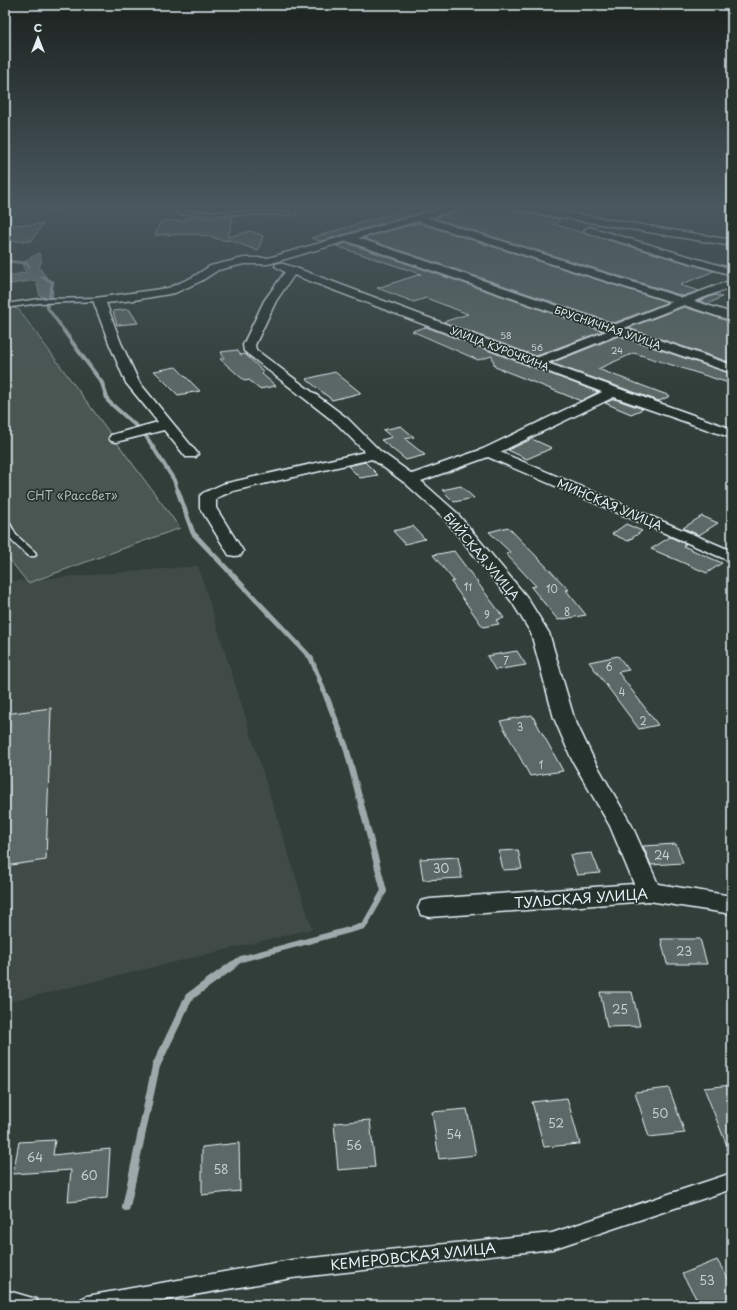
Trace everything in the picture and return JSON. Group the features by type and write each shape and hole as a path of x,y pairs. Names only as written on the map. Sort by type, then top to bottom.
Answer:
{"street":[{"path":"191,454 133,383 115,343 99,300 134,297 171,291 197,279 214,268"},
{"name":"УЛИЦА КУРОЧКИНА","path":"287,268 538,362 613,392 732,434"},
{"name":"БРУСНИЧНАЯ УЛИЦА","path":"434,268 732,369"},
{"path":"576,268 732,317"},
{"path":"719,268 732,272"},
{"name":"БИЙСКАЯ УЛИЦА","path":"292,270 270,301 249,345 250,351 342,421 375,454 410,480 450,515 500,574 530,615 540,633 564,718 583,760 620,826 649,892"},
{"path":"538,362 617,331 619,326 732,283"},
{"path":"410,480 488,452 613,392"},
{"path":"116,438 168,424"},
{"name":"МИНСКАЯ УЛИЦА","path":"488,452 732,557"},
{"path":"235,551 208,508 208,496 228,487 375,454"},
{"name":"ТУЛЬСКАЯ УЛИЦА","path":"430,908 649,892 732,905"}],"lane":[{"path":"5,306 39,301 99,300"},
{"path":"5,522 9,537 32,554"},
{"name":"КЕМЕРОВСКАЯ УЛИЦА","path":"87,1305 292,1269 552,1241 732,1181"},
{"path":"5,1299 30,1305"}],"shaded area":[{"path":"24,268 40,268 52,285 53,299 40,296 36,280 5,285 5,277 26,272"},
{"path":"198,566 312,929 5,1003 5,582"}],"green space":[{"name":"СНТ «Рассвет»","path":"5,304 19,310 180,528 28,583 5,554"}],"building":[{"path":"403,268 420,268 603,331 536,356 443,322 468,314 426,298 414,302 377,288 421,274"},
{"path":"452,268 561,268 668,302 614,323"},
{"path":"594,268 704,268 714,271 680,285 699,291 683,296"},
{"path":"715,295 722,297 708,304 699,301"},
{"path":"684,307 732,322 732,363 628,328"},
{"path":"129,309 138,323 117,325 113,311"},
{"path":"426,327 598,392 581,401 495,367 492,356 478,360 412,331"},
{"path":"619,336 732,374 732,384 634,353 598,369 670,396 659,401 551,363"},
{"path":"237,350 241,355 245,354 264,372 262,374 276,386 259,389 249,380 245,381 220,359 224,358 221,352"},
{"path":"176,367 200,391 178,395 154,371"},
{"path":"335,372 361,393 332,400 306,379"},
{"path":"614,399 643,409 631,414 605,403"},
{"path":"401,426 414,437 405,439 425,455 406,460 381,440 392,437 383,430"},
{"path":"532,439 552,448 527,459 508,450"},
{"path":"365,462 378,475 360,478 348,466"},
{"path":"461,486 474,498 454,502 442,490"},
{"path":"702,516 718,523 699,535 683,528"},
{"path":"626,524 642,531 628,541 612,534"},
{"path":"413,526 425,539 405,544 393,531"},
{"path":"508,527 569,590 566,590 586,615 558,620 531,587 536,586 506,554 511,553 489,532"},
{"path":"670,537 686,544 683,546 722,563 707,573 651,549"},
{"path":"454,551 504,618 496,620 499,624 483,627 451,582 454,581 433,555"},
{"path":"517,651 526,665 495,670 487,656"},
{"path":"618,656 629,670 618,672 658,725 639,729 589,662"},
{"path":"51,708 46,860 5,866 5,714"},
{"path":"532,715 563,771 530,776 500,721"},
{"path":"676,844 683,863 651,865 643,846"},
{"path":"518,850 522,869 503,870 499,851"},
{"path":"592,853 600,873 577,875 570,855"},
{"path":"458,857 462,878 423,880 420,859"},
{"path":"661,939 700,939 707,964 667,964"},
{"path":"600,992 632,992 640,1026 607,1027"},
{"path":"732,1085 732,1156 731,1156 704,1088"},
{"path":"669,1088 685,1133 649,1137 635,1092"},
{"path":"567,1098 580,1144 544,1147 532,1102"},
{"path":"467,1109 476,1155 439,1159 432,1112"},
{"path":"370,1120 375,1167 338,1170 334,1123"},
{"path":"55,1140 53,1155 110,1149 107,1198 68,1202 71,1170 13,1174 19,1142"},
{"path":"239,1143 240,1191 202,1195 202,1147"},
{"path":"717,1260 732,1285 732,1305 700,1305 682,1274"}],"waterway":[{"path":"42,277 53,282 47,307 65,332"},
{"path":"64,331 102,383 108,401 144,433 174,480 178,492"},
{"path":"178,491 193,533 311,658 327,699"},
{"path":"231,966 241,959 364,926 384,891 346,747 327,698"},
{"path":"126,1207 156,1066 189,997 233,965"}]}
